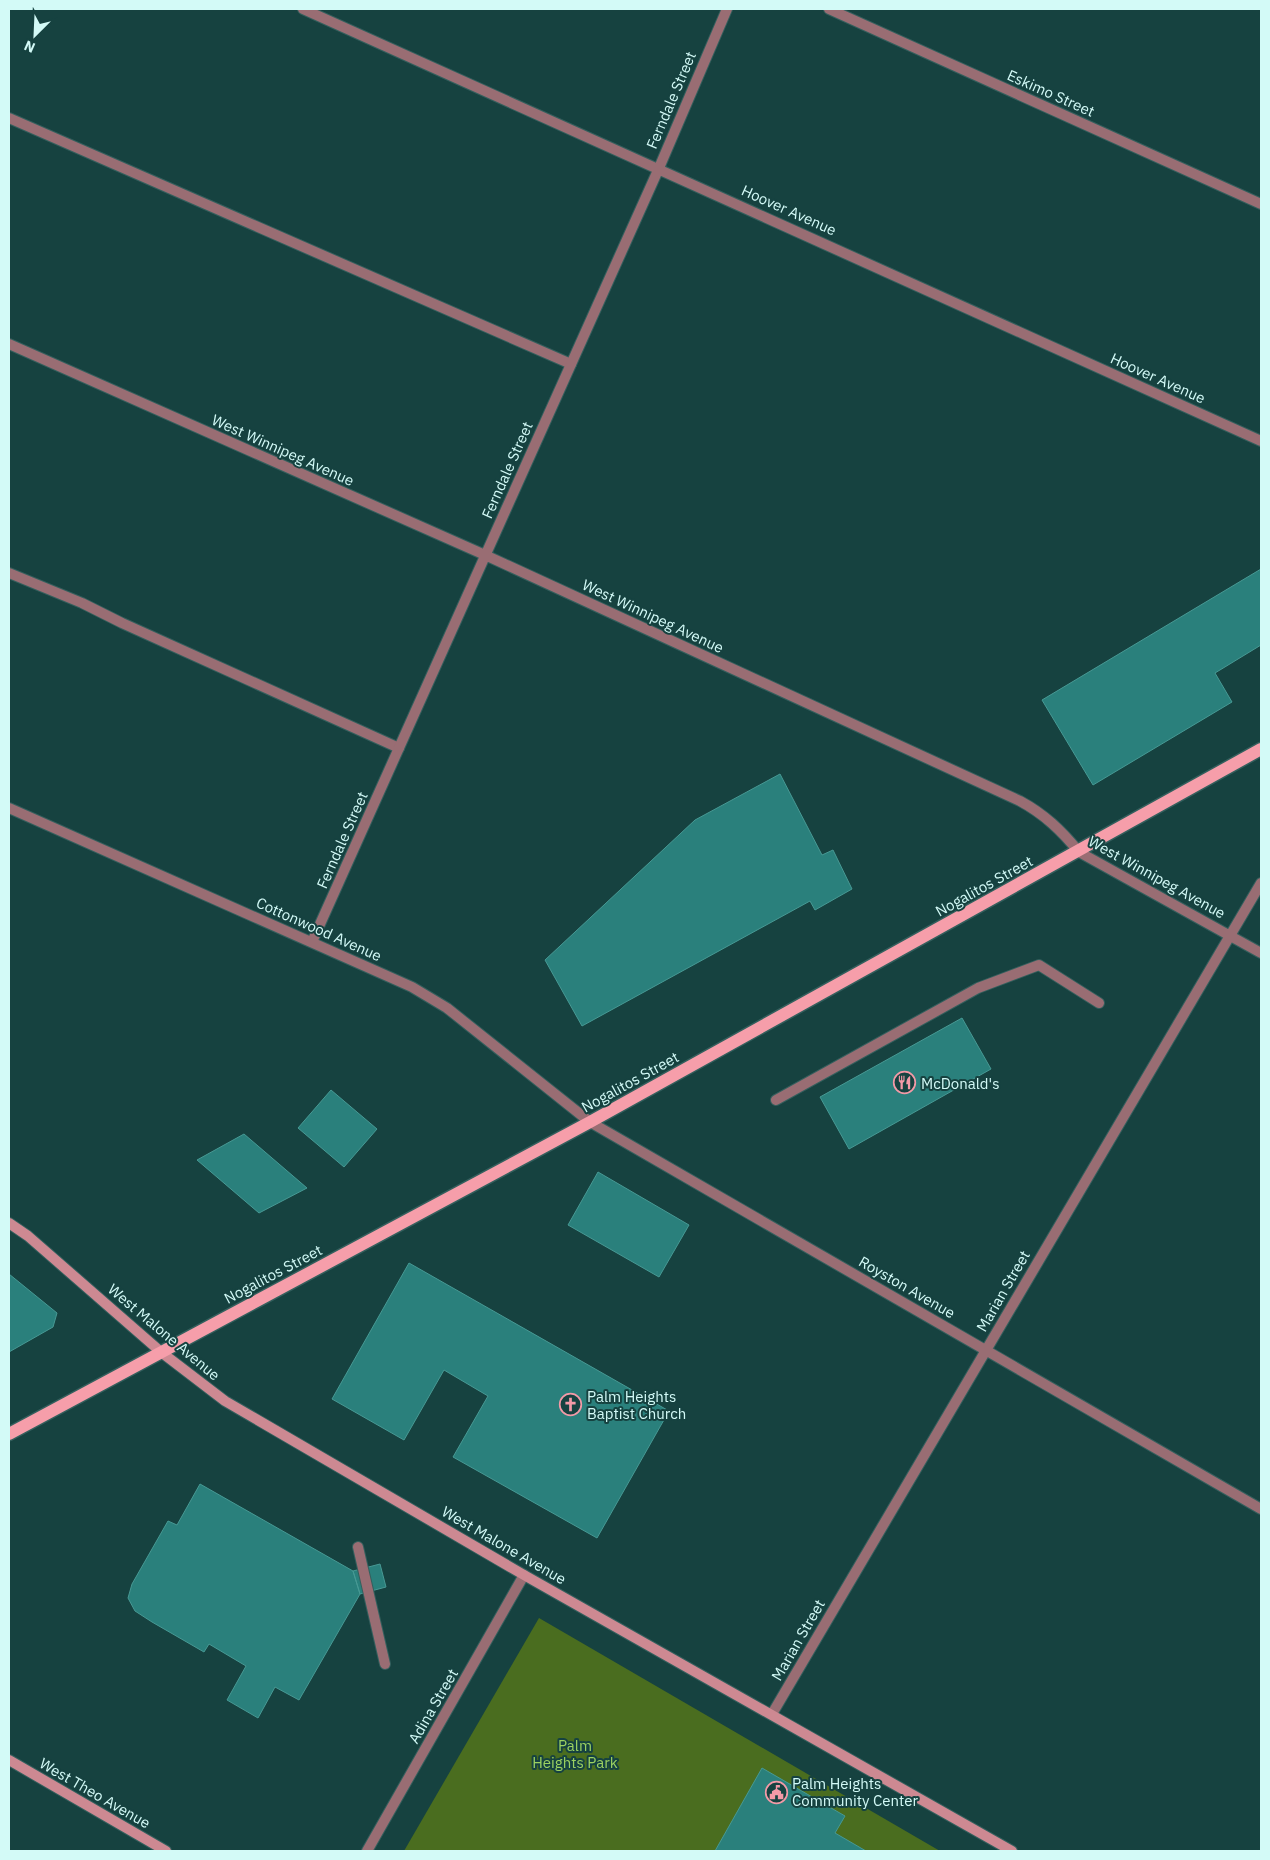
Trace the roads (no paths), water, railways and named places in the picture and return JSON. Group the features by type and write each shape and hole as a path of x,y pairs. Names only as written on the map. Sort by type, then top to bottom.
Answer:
{"main road":[{"name":"Nogalitos Street","path":"9,1434 590,1122 1079,852 1261,749"}],"street":[{"name":"Hoover Avenue","path":"304,9 1261,441"},
{"name":"Ferndale Street","path":"312,942 659,168 727,9"},
{"name":"Eskimo Street","path":"829,9 1261,204"},
{"path":"9,118 571,364"},
{"name":"West Winnipeg Avenue","path":"9,344 485,555 1020,801 1047,817 1079,852 1261,953"},
{"path":"9,573 82,602 122,623 399,748"},
{"name":"Cottonwood Avenue","path":"9,808 412,987 446,1008 590,1122"},
{"name":"Marian Street","path":"772,1714 1261,883"},
{"path":"776,1100 978,988 1038,965 1099,1003"},
{"name":"Royston Avenue","path":"590,1122 1261,1509"},
{"name":"West Malone Avenue","path":"9,1224 28,1236 161,1352 224,1401 524,1575 1012,1851"},
{"path":"358,1547 386,1664"},
{"name":"Adina Street","path":"367,1851 524,1575"},
{"name":"West Theo Avenue","path":"9,1760 166,1851"}],"place":[{"name":"McDonald's","path":"905,1083"},
{"name":"Palm Heights Baptist Church","path":"571,1405"},
{"name":"Palm Heights Community Center","path":"776,1792"}],"park label":[{"name":"Palm Heights Park","path":"575,1754"}]}
